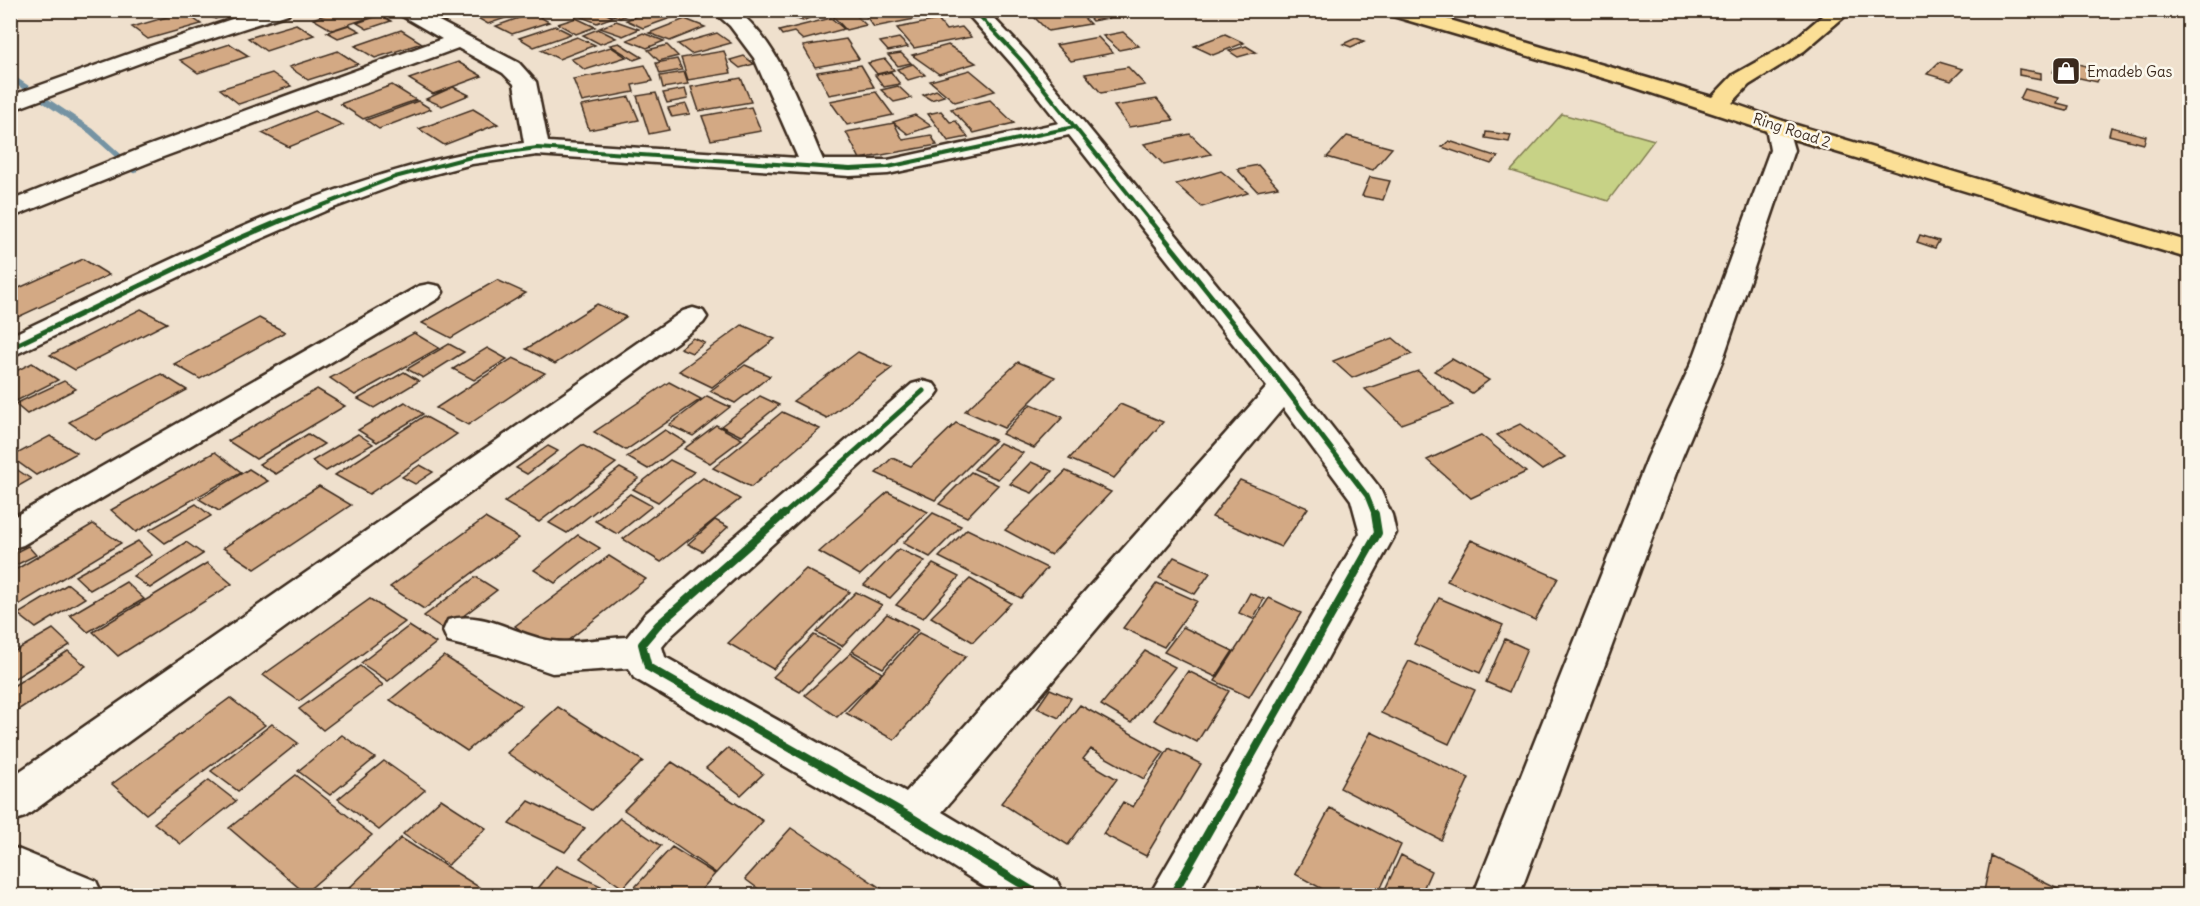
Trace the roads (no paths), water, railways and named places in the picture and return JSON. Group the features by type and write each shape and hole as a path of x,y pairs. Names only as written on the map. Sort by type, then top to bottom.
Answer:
{"main road":[{"name":"Ring Road 2","path":"1393,10 1500,44 1718,104 1778,127 2190,251"},
{"path":"1718,104 1741,80 1797,47 1842,10"}],"street":[{"path":"18,102 152,52 281,10"},
{"path":"402,10 511,68 525,82 537,148"},
{"path":"722,10 749,32 781,92 813,166"},
{"path":"974,10 1020,59 1284,387 1367,496 1375,515 1378,533 1172,896"},
{"path":"10,210 154,152 460,40"},
{"path":"1496,896 1665,457 1707,362 1782,150 1778,127"},
{"path":"10,348 233,241 370,185 461,159 537,148 850,170 888,167 1074,128"},
{"path":"10,536 429,292"},
{"path":"10,803 693,317"},
{"path":"911,817 1284,387"},
{"path":"923,391 658,625 642,644 648,667 911,817 1041,896"},
{"path":"462,631 498,639 552,657 644,651"},
{"path":"10,867 80,896"}],"waterway":[{"path":"10,77 91,131 134,170"}],"place":[{"name":"Emadeb Gas","path":"2066,71"}]}
